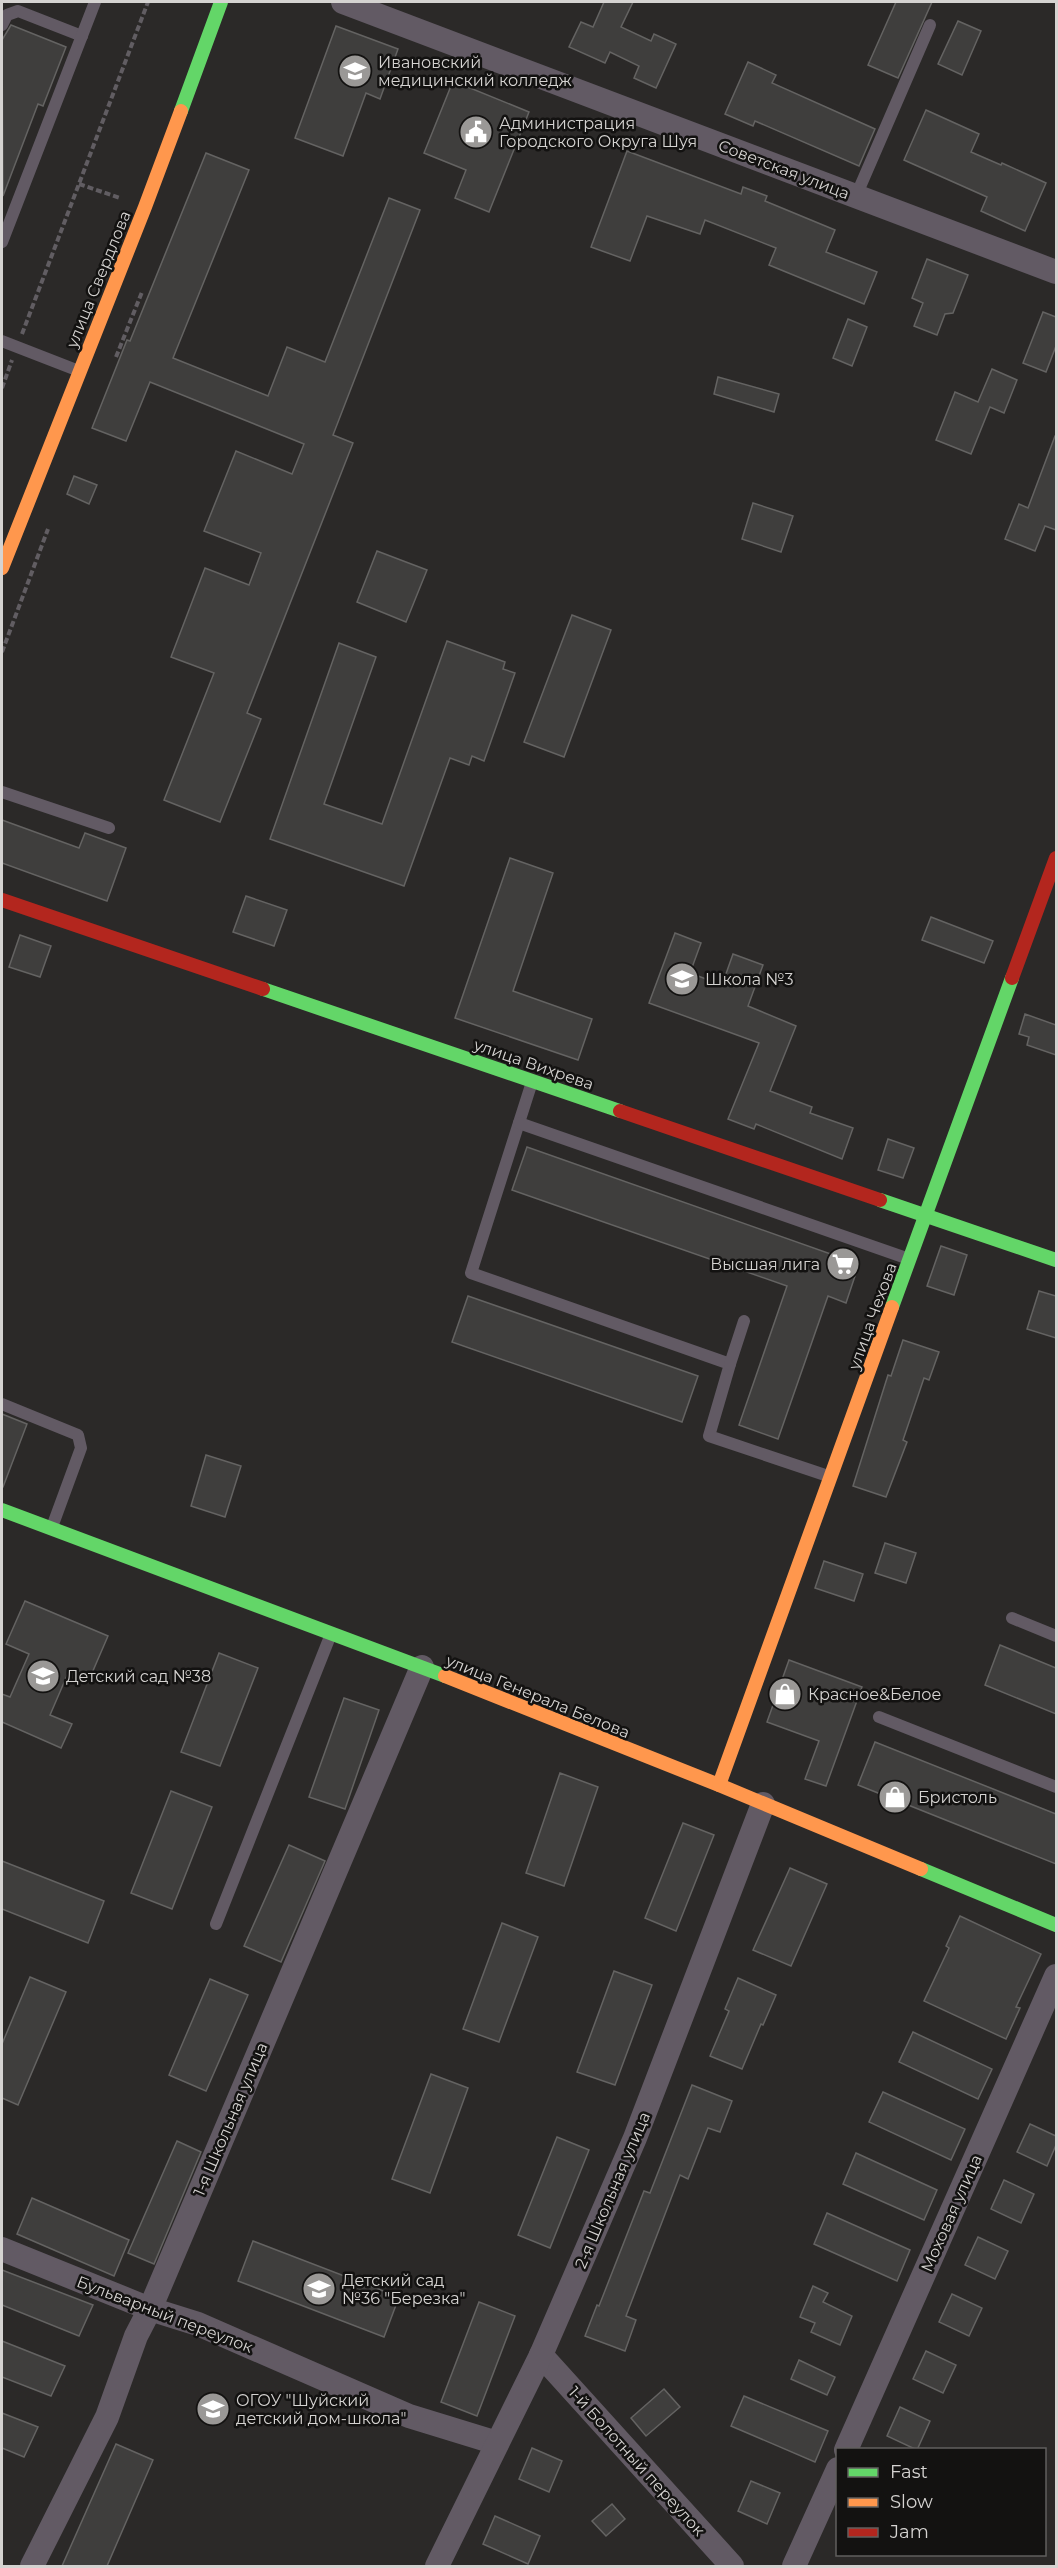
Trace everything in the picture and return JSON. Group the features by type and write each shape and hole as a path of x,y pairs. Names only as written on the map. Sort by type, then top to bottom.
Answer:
{"street":[{"name":"улица Свердлова","path":"2,568 145,207 221,2"},
{"name":"Советская улица","path":"343,2 1056,272"},
{"name":"улица Чехова","path":"719,1785 1056,858"},
{"name":"улица Вихрева","path":"2,900 1056,1260"},
{"name":"улица Генерала Белова","path":"2,1510 422,1667 719,1785 1056,1925"},
{"name":"1-я Школьная улица","path":"32,2566 107,2417 136,2336 150,2309 422,1667"},
{"name":"2-я Школьная улица","path":"437,2566 541,2355 635,2138 763,1804"},
{"name":"Моховая улица","path":"847,2448 1056,1976"},
{"name":"Бульварный переулок","path":"2,2250 150,2309 198,2324 409,2416 497,2444"},
{"name":"1-й Болотный переулок","path":"541,2355 732,2566"},
{"path":"794,2566 836,2471"}],"lane":[{"path":"2,242 95,2"},
{"path":"2,25 7,15 18,11 82,36"},
{"path":"856,196 930,25"},
{"path":"2,341 79,372"},
{"path":"2,792 109,828"},
{"path":"532,1081 471,1273 730,1364"},
{"path":"519,1123 910,1260"},
{"path":"744,1321 709,1436 831,1477"},
{"path":"2,1404 78,1435 81,1448 52,1528"},
{"path":"1012,1618 1056,1636"},
{"path":"216,1924 331,1633"},
{"path":"879,1717 1056,1787"}],"path":[{"path":"2,388 148,2"}],"building":[{"path":"604,2 633,2 621,27 651,41 654,34 676,44 656,88 634,78 639,66 610,52 605,63 569,47 581,22 593,27"},
{"path":"896,2 932,2 898,78 868,65"},
{"path":"958,21 981,31 962,75 938,64"},
{"path":"11,25 66,47 43,106 38,104 3,196 2,40"},
{"name":"Ивановский медицинский колледж","path":"336,26 398,49 380,99 366,93 343,156 295,138"},
{"path":"748,62 776,75 772,83 875,129 859,166 755,121 753,126 725,114"},
{"name":"Администрация Городского Округа Шуя","path":"453,81 529,112 489,212 455,198 466,170 424,153"},
{"path":"926,110 979,134 971,152 1046,183 1025,231 981,211 987,197 904,160"},
{"path":"627,151 741,194 743,187 767,196 765,201 835,230 826,252 877,272 864,304 769,265 776,248 705,220 700,234 647,216 630,261 591,247"},
{"path":"206,153 249,170 173,358 268,396 287,347 325,362 389,198 420,210 333,435 353,443 247,713 261,719 220,822 164,800 214,673 171,657 205,568 249,585 261,553 204,531 236,451 292,474 304,444 150,382 126,441 92,428"},
{"path":"927,259 968,275 953,313 945,314 937,335 914,326 923,303 912,298"},
{"path":"1043,312 1056,317 1056,346 1046,372 1023,363"},
{"path":"848,319 867,327 852,366 833,358"},
{"path":"992,369 1017,380 1004,413 990,407 971,454 936,440 955,392 978,402"},
{"path":"718,377 779,394 774,412 714,394"},
{"path":"1055,436 1056,530 1045,526 1035,551 1005,539 1019,504 1028,508"},
{"path":"74,476 97,485 89,504 67,494"},
{"path":"753,503 793,516 781,552 742,539"},
{"path":"377,551 427,570 406,622 357,602"},
{"path":"572,615 611,630 564,757 524,742"},
{"path":"447,641 505,662 503,669 515,673 484,761 472,756 469,765 450,758 404,886 270,839 339,643 376,657 324,804 382,824"},
{"path":"2,820 79,848 85,833 126,848 107,901 2,863"},
{"path":"510,858 553,873 513,991 592,1019 578,1060 455,1018"},
{"path":"246,896 287,910 274,946 233,932"},
{"path":"931,917 993,941 984,963 922,940"},
{"path":"675,933 701,943 690,973 722,985 733,954 763,965 748,1006 796,1026 770,1091 812,1107 810,1113 853,1128 842,1159 756,1124 754,1129 728,1119 759,1043 649,1003"},
{"path":"20,935 51,946 40,977 9,967"},
{"path":"1025,1014 1056,1025 1056,1055 1027,1045 1029,1037 1019,1034"},
{"path":"888,1139 914,1148 903,1178 878,1170"},
{"path":"527,1147 859,1264 846,1303 828,1296 778,1439 739,1425 787,1286 512,1190"},
{"path":"941,1246 967,1255 954,1295 927,1286"},
{"path":"1039,1291 1056,1296 1056,1338 1027,1329"},
{"path":"468,1296 698,1376 682,1422 452,1342"},
{"path":"903,1340 939,1352 929,1380 924,1378 903,1440 907,1442 886,1497 853,1486 888,1375 891,1376"},
{"path":"2,1414 27,1424 3,1487 2,1487"},
{"path":"206,1455 241,1466 225,1517 191,1506"},
{"path":"885,1543 916,1553 906,1583 875,1573"},
{"path":"824,1561 863,1574 854,1601 815,1588"},
{"name":"Детский сад №38","path":"25,1601 108,1636 89,1680 69,1671 50,1715 72,1724 61,1748 2,1722 2,1694 10,1697 29,1654 6,1644"},
{"path":"1000,1645 1056,1668 1056,1714 985,1685"},
{"path":"219,1653 258,1668 220,1766 181,1752"},
{"path":"789,1660 862,1687 826,1786 805,1779 819,1741 767,1722"},
{"path":"344,1698 379,1710 345,1809 309,1797"},
{"path":"875,1742 1056,1814 1056,1864 858,1785"},
{"path":"560,1773 598,1787 564,1886 526,1873"},
{"path":"171,1791 212,1807 172,1909 131,1893"},
{"path":"683,1823 714,1835 676,1931 645,1918"},
{"path":"289,1845 325,1861 281,1962 244,1946"},
{"path":"2,1861 104,1901 88,1943 2,1909"},
{"path":"790,1868 827,1884 791,1966 753,1950"},
{"path":"960,1916 1041,1954 1016,2007 1020,2008 1006,2039 924,2001 949,1948 946,1946"},
{"path":"502,1923 538,1937 499,2042 463,2029"},
{"path":"614,1971 652,1985 615,2085 577,2072"},
{"path":"30,1977 66,1992 18,2105 2,2098 2,2044"},
{"path":"738,1978 776,1995 742,2069 710,2056 729,2011 725,2009"},
{"path":"210,1979 248,1995 206,2091 169,2075"},
{"path":"913,2032 992,2069 978,2099 899,2062"},
{"path":"431,2074 468,2088 430,2193 392,2179"},
{"path":"692,2085 732,2101 720,2132 708,2128 688,2179 680,2175 626,2316 636,2320 625,2351 585,2336 644,2191 650,2193"},
{"path":"883,2092 965,2129 951,2160 869,2122"},
{"path":"1030,2124 1056,2136 1056,2145 1047,2166 1017,2152"},
{"path":"557,2137 589,2150 550,2248 518,2235"},
{"path":"177,2141 201,2152 154,2264 128,2253"},
{"path":"856,2153 937,2190 924,2220 843,2184"},
{"path":"1004,2180 1034,2194 1021,2223 991,2209"},
{"path":"32,2198 129,2240 114,2276 17,2234"},
{"path":"827,2213 910,2250 897,2281 814,2244"},
{"path":"978,2237 1008,2251 995,2279 965,2265"},
{"name":"Детский сад №36 \"Березка\"","path":"253,2241 399,2297 384,2337 238,2281"},
{"path":"2,2270 93,2305 79,2336 2,2305"},
{"path":"813,2286 828,2293 823,2302 852,2316 840,2345 811,2332 815,2323 800,2317"},
{"path":"952,2294 982,2308 969,2336 939,2322"},
{"path":"479,2302 515,2316 477,2416 441,2402"},
{"path":"2,2341 65,2366 51,2396 2,2377"},
{"path":"926,2351 956,2365 943,2393 913,2379"},
{"path":"799,2360 835,2377 827,2395 791,2379"},
{"path":"664,2389 680,2407 646,2436 631,2418"},
{"path":"744,2396 828,2431 815,2462 731,2426"},
{"path":"900,2407 930,2421 918,2448 913,2448 887,2436"},
{"path":"2,2413 38,2427 24,2457 2,2448"},
{"path":"116,2444 153,2460 107,2566 62,2566"},
{"path":"532,2448 562,2461 549,2492 519,2479"},
{"path":"751,2481 780,2493 767,2524 738,2511"},
{"path":"612,2504 625,2519 606,2536 592,2521"},
{"path":"495,2516 540,2536 528,2564 483,2544"}],"traffic: fast":[{"path":"181,111 221,2"},
{"path":"892,1307 1012,978"},
{"path":"263,989 620,1111"},
{"path":"880,1200 1056,1260"},
{"path":"2,1510 445,1676"},
{"path":"921,1869 1056,1925"}],"traffic: slow":[{"path":"2,568 181,111"},
{"path":"719,1785 892,1307"},
{"path":"445,1676 719,1785 921,1869"}],"traffic: jam":[{"path":"1012,978 1056,858"},
{"path":"2,900 263,989"},
{"path":"620,1111 880,1200"}],"place":[{"name":"Ивановский медицинский колледж","path":"355,71"},
{"name":"Администрация Городского Округа Шуя","path":"476,132"},
{"name":"Школа №3","path":"682,979"},
{"name":"Высшая лига","path":"843,1264"},
{"name":"Детский сад №38","path":"43,1676"},
{"name":"Красное&Белое","path":"785,1694"},
{"name":"Бристоль","path":"895,1797"},
{"name":"Детский сад №36 \"Березка\"","path":"319,2289"},
{"name":"ОГОУ \"Шуйский детский дом-школа\"","path":"213,2409"}]}
